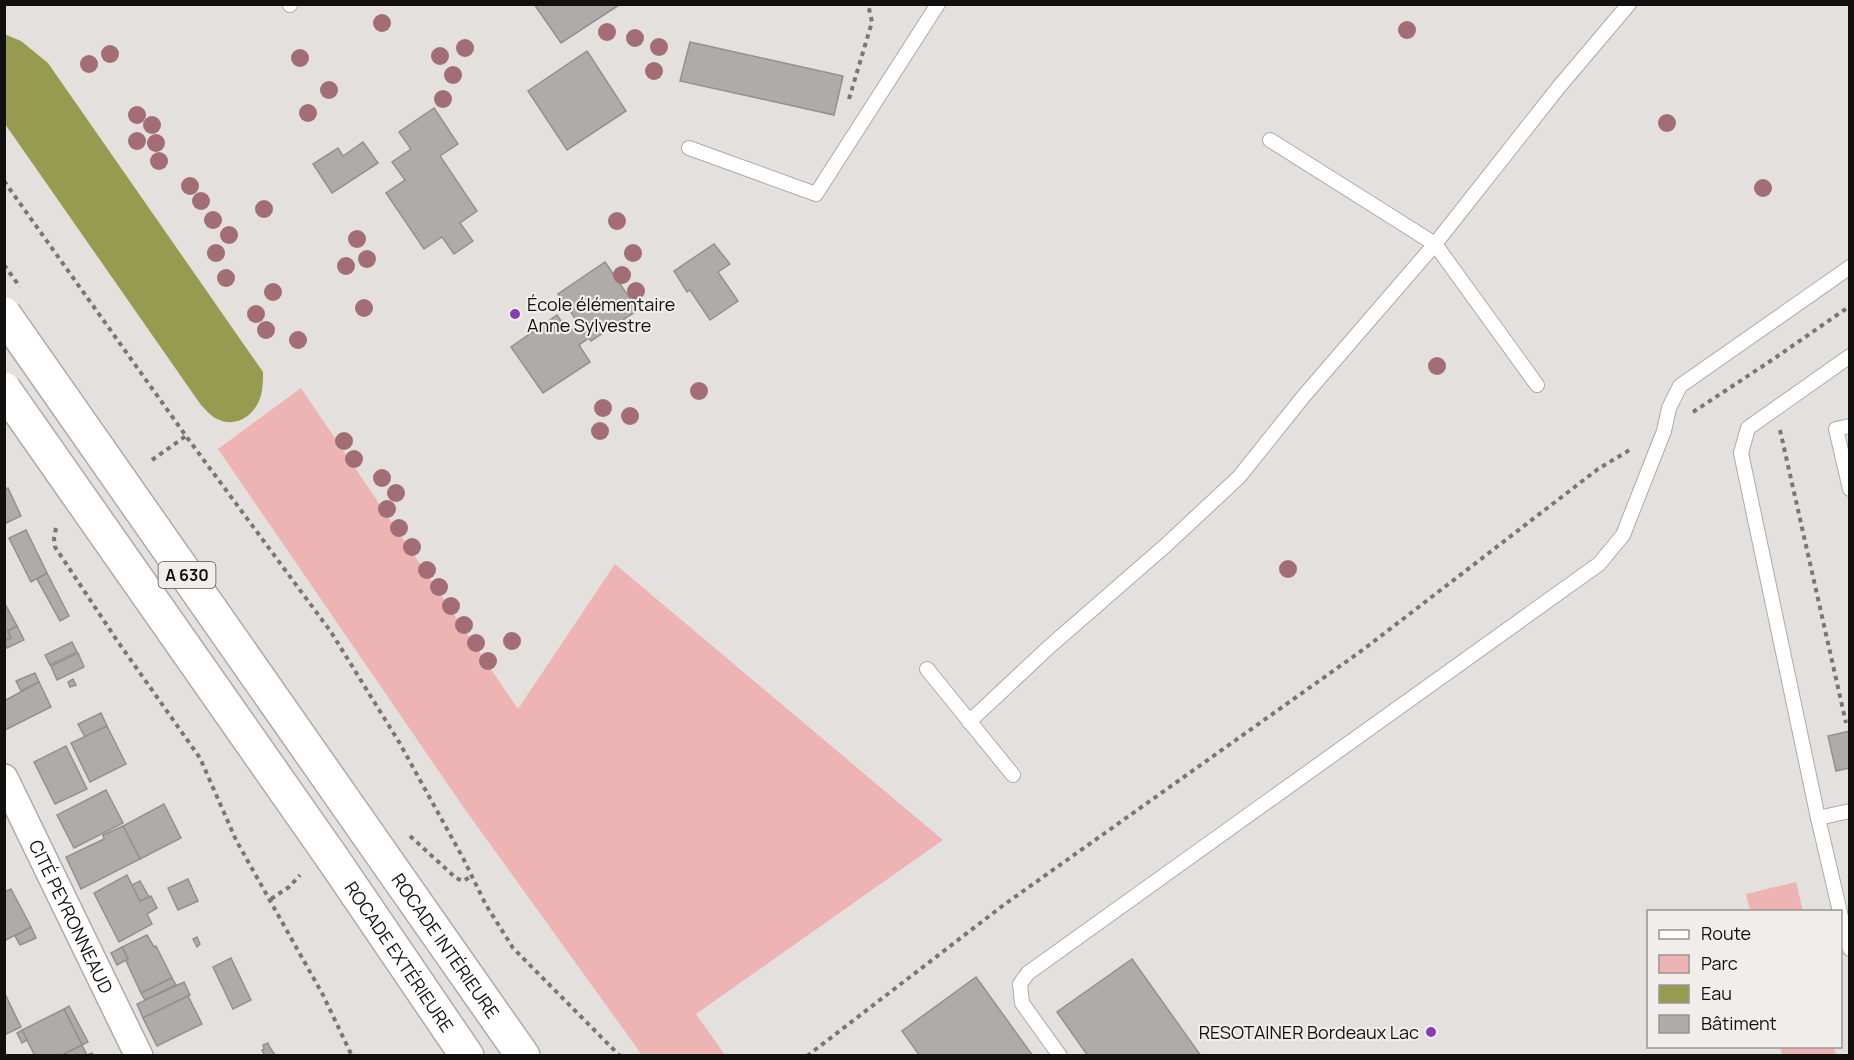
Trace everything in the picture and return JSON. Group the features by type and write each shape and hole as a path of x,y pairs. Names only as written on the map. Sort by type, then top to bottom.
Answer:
{"highway":[{"name":"ROCADE INTÉRIEURE","path":"4,314 523,1056"},
{"name":"ROCADE EXTÉRIEURE","path":"4,388 468,1056"}],"street":[{"name":"CITÉ PEYRONNEAUD","path":"4,778 139,1056"}],"lane":[{"path":"689,148 816,195 938,4"},
{"path":"969,722 1239,477 1303,397 1435,244 1558,88 1629,4"},
{"path":"1270,140 1435,244 1537,385"},
{"path":"1060,1056 1022,1003 1020,984 1028,973 1599,564 1623,535 1664,430 1669,408 1680,386 1850,267"},
{"path":"1850,356 1748,428 1741,453 1818,818 1850,949"},
{"path":"1850,426 1836,429 1850,489"},
{"path":"927,669 1013,775"},
{"path":"1818,818 1850,811"}],"path":[{"path":"862,124 845,113 872,22 868,4"},
{"path":"4,181 186,436 331,632 399,742 486,905 513,948 620,1056"},
{"path":"807,1056 1005,904 1364,649 1598,469 1664,430 1850,306"},
{"path":"1778,423 1846,723"},
{"path":"152,460 186,436"},
{"path":"56,528 55,547 116,639 200,758 236,840 271,899 352,1056"},
{"path":"409,835 456,878 463,881 472,876"},
{"path":"271,899 289,887 300,875"}],"green space":[{"path":"301,388 518,709 615,564 943,840 696,1014 725,1055 642,1055 464,808 218,449"},
{"path":"1796,882 1803,910 1750,910 1746,894"},
{"path":"1780,1048 1834,1048 1836,1055 1782,1055"}],"water":[{"path":"4,34 21,41 48,63 263,372 260,398 256,407 246,417 235,422 222,421 213,417 201,405 5,124"}],"building":[{"path":"534,4 619,4 619,5 561,43"},
{"path":"690,42 843,76 834,115 680,81"},
{"path":"587,51 626,111 567,150 528,91"},
{"path":"434,108 458,144 440,156 477,211 460,223 473,241 454,254 442,237 424,249 386,193 405,180 392,162 411,149 399,132"},
{"path":"363,142 378,163 332,193 313,164 338,148 343,156"},
{"path":"714,244 730,264 718,272 738,301 710,320 690,290 687,292 674,271"},
{"path":"605,262 638,310 591,341 589,338 579,345 590,362 543,393 511,347 557,315 568,331 579,324 558,294"},
{"path":"8,488 21,516 4,524 4,490"},
{"path":"26,530 47,573 31,582 9,538"},
{"path":"47,573 69,616 60,621 37,579"},
{"path":"4,602 17,626 8,631 11,638 4,641"},
{"path":"17,626 24,640 7,648 4,641 11,638 8,631"},
{"path":"72,642 77,652 50,665 45,655"},
{"path":"78,653 84,667 57,680 51,666"},
{"path":"35,673 39,682 21,691 16,681"},
{"path":"73,679 76,685 70,687 68,682"},
{"path":"39,682 51,707 5,730 4,701"},
{"path":"101,713 107,726 85,737 78,724"},
{"path":"107,726 126,764 90,782 71,743"},
{"path":"1850,731 1850,768 1836,771 1828,736"},
{"path":"66,746 87,789 55,804 34,762"},
{"path":"106,790 123,823 74,848 57,815"},
{"path":"164,804 181,838 140,859 123,826"},
{"path":"123,826 140,859 81,889 66,857 104,839 103,835"},
{"path":"127,875 140,901 151,896 157,908 147,914 152,924 119,942 94,893"},
{"path":"188,879 198,901 178,910 168,888"},
{"path":"140,881 149,897 140,901 132,885"},
{"path":"11,889 31,927 4,941 4,892"},
{"path":"31,927 36,938 20,945 15,936"},
{"path":"147,935 154,947 156,946 172,978 141,993 122,947"},
{"path":"197,937 200,944 197,947 193,939"},
{"path":"122,947 128,959 117,965 111,953"},
{"path":"231,958 251,1000 233,1009 213,967"},
{"path":"1132,959 1201,1056 1088,1056 1057,1012"},
{"path":"976,977 1033,1056 920,1056 902,1031"},
{"path":"172,978 176,985 145,1000 141,993"},
{"path":"184,982 190,995 143,1018 137,1004"},
{"path":"4,994 21,1027 4,1035"},
{"path":"188,996 202,1024 157,1046 143,1018"},
{"path":"69,1006 88,1042 82,1045 64,1009"},
{"path":"64,1009 82,1045 60,1056 35,1056 22,1030"},
{"path":"22,1030 27,1040 22,1043 17,1033"},
{"path":"268,1043 275,1055 265,1056 262,1050 263,1045"},
{"path":"82,1045 87,1055 92,1053 93,1056 60,1056"}],"place":[{"name":"École élémentaire Anne Sylvestre","path":"515,314"},
{"name":"RESOTAINER Bordeaux Lac","path":"1431,1032"}]}
